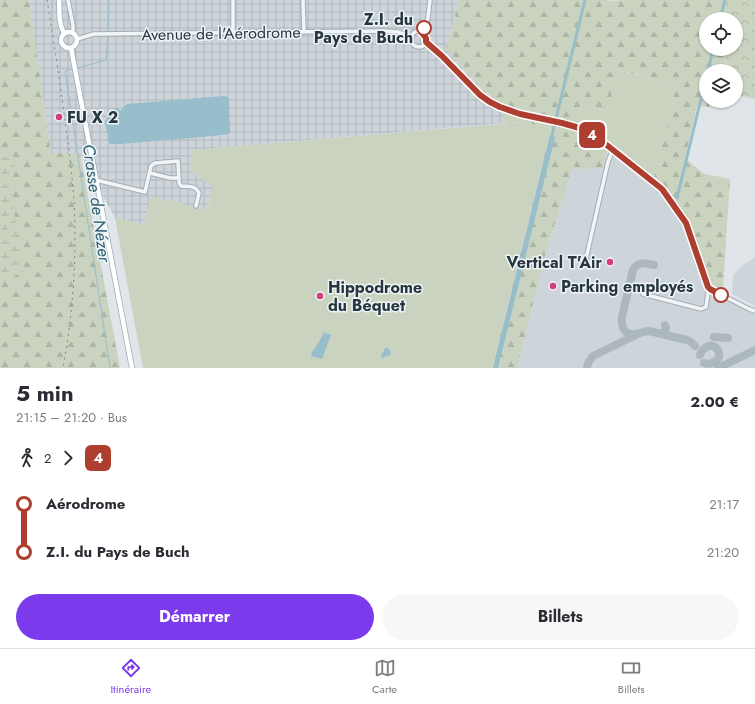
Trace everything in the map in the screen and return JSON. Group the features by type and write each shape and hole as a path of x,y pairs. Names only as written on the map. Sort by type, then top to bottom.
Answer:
{"main road":[{"path":"59,0 59,19 64,34"},
{"path":"69,32 73,33 77,39 75,46 65,48 61,44 61,38 64,34 69,32"},
{"path":"71,48 132,368"}],"street":[{"path":"68,0 74,27 73,33"},
{"path":"233,0 233,33"},
{"path":"303,0 304,32"},
{"path":"422,33 428,18 430,0"},
{"name":"Avenue de l'Aérodrome","path":"77,39 91,35 109,34 384,31 398,32 412,37"},
{"path":"426,42 421,47 416,46 412,42 413,34 418,32 422,33 426,38 426,42 488,101 520,114 562,123 589,133 612,149 662,189 686,223 710,289 755,311"},
{"path":"585,263 612,149"},
{"path":"96,180 145,192 151,166 155,163 178,161 179,183 181,186 192,186 199,193 196,206"},
{"path":"150,173 170,178 179,178"},
{"path":"643,294 701,309 706,307 710,289"}],"shaded area":[{"path":"29,0 458,0 446,49 484,91 504,105 504,123 192,150 190,171 213,186 207,210 151,196 144,224 115,218 80,154 51,154"},
{"path":"607,149 659,189 684,224 705,286 710,291 717,294 717,296 724,299 725,298 755,313 755,368 517,368 545,255 572,169 603,168"},
{"path":"755,257 755,306 732,294 733,276 743,265"}],"green space":[{"path":"0,0 29,0 51,154 80,153 120,368 0,368"},
{"path":"458,0 719,0 719,12 699,12 699,56 727,56 726,64 699,64 699,106 697,106 685,158 704,174 730,179 723,289 717,288 710,282 688,221 671,193 654,178 677,84 618,70 607,111 581,105 576,125 607,142 603,168 572,169 545,255 517,368 492,368 551,128 522,122 504,123 504,105 484,91 446,49"},
{"path":"719,0 755,0 755,99 743,96 743,64 726,64 727,56 743,56 743,12 719,12"},
{"path":"617,70 677,84 654,178 607,142 576,125 581,105 607,111"},
{"name":"Hippodrome du Béquet","path":"522,122 551,128 492,368 143,368 115,218 144,224 151,196 207,210 213,187 190,171 192,150"},
{"path":"0,155 15,161 11,188 22,272 0,285"}],"water":[{"path":"223,96 228,97 229,99 230,132 228,134 120,144 109,143 105,121 108,117 112,116 113,109 118,108 120,111 127,104"},
{"path":"550,135 555,137 498,368 493,368"},
{"path":"324,332 331,335 322,359 311,356 312,352"},
{"path":"385,348 388,348 391,352 390,355 382,358 381,356"}],"waterway":[{"name":"Crasse de Nézer","path":"108,32 109,0"},
{"path":"551,139 585,0"},
{"path":"722,12 725,0"},
{"name":"Crasse de Nézer","path":"78,68 106,60 108,35"},
{"path":"710,64 711,56"},
{"name":"Crasse de Nézer","path":"72,69 65,71 110,368"},
{"path":"677,198 699,107"}],"taxiway":[{"path":"654,265 645,263 640,264 633,270 622,317 624,330 632,334 649,331 687,340 695,346"},
{"path":"659,333 665,332 665,325"},
{"path":"587,368 588,363 593,356 636,335"},
{"path":"714,337 728,338"},
{"path":"700,355 704,348 709,346 714,347 719,352 719,358 717,360 708,364 704,363"},
{"path":"718,368 755,350"}],"railway":[{"path":"47,0 71,165 75,223 72,306 63,368"}],"bus line":[{"name":"4","path":"424,28 422,33 426,36 426,42 488,101 520,114 562,123 589,133 608,146 662,189 686,223 708,287 721,295"}],"place":[{"name":"Z.I. du Pays de Buch","path":"424,28"},
{"name":"FU X 2","path":"59,117"},
{"name":"Vertical T'Air","path":"610,262"},
{"name":"Parking employés","path":"553,286"},
{"name":"Hippodrome du Béquet","path":"320,296"}]}
